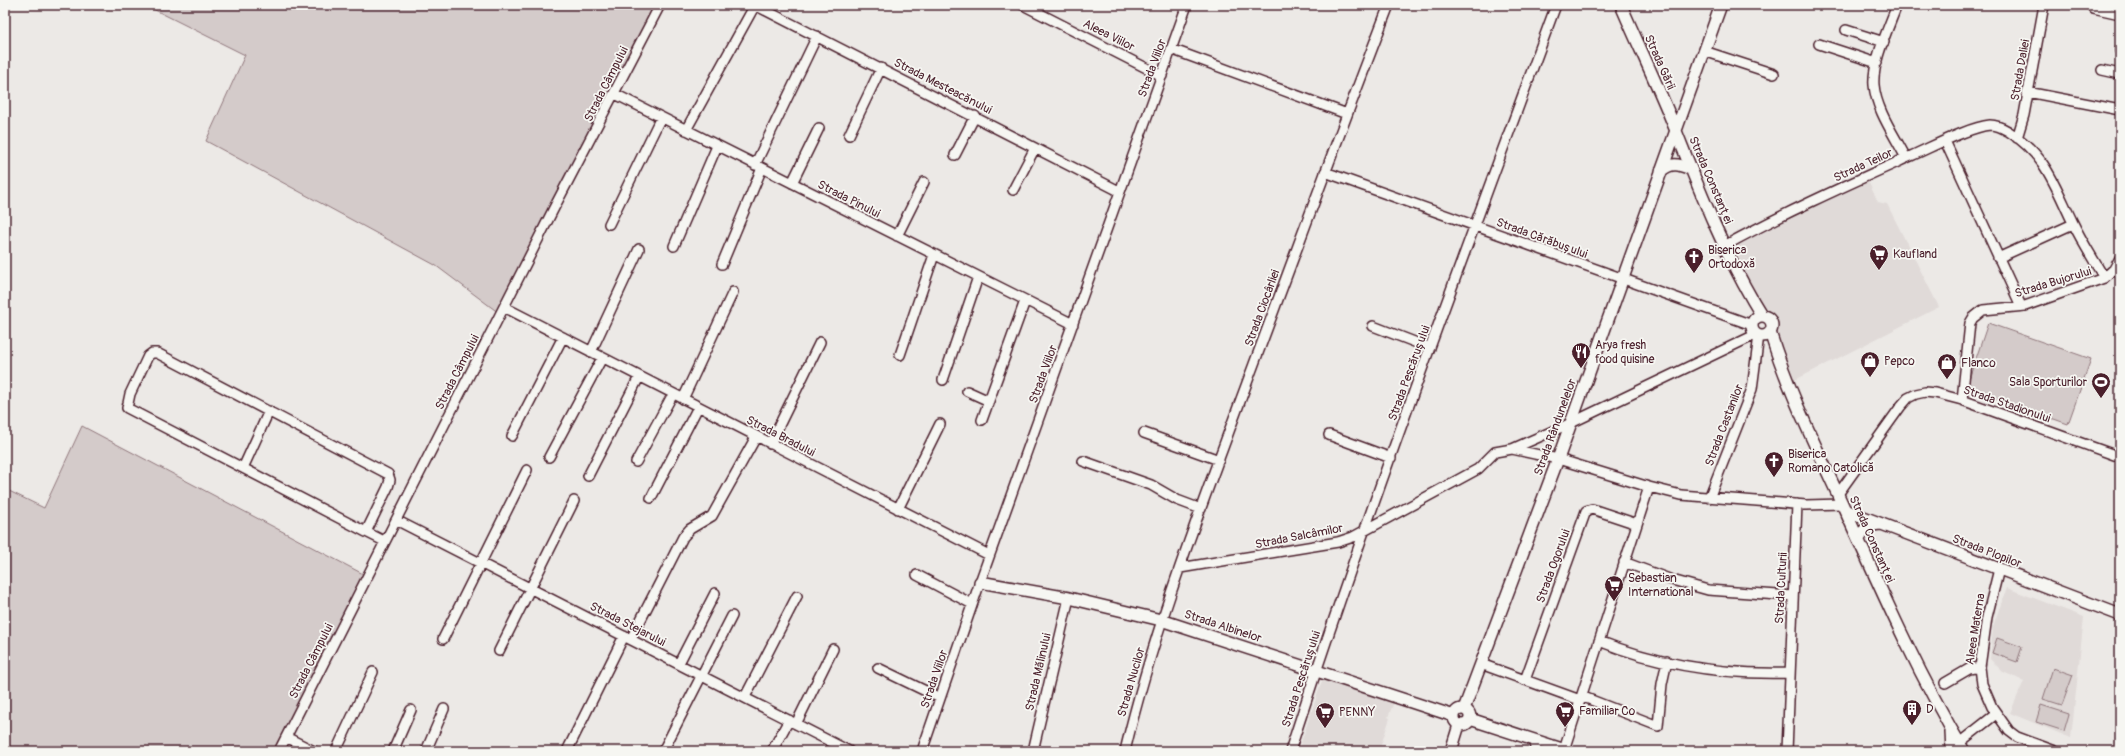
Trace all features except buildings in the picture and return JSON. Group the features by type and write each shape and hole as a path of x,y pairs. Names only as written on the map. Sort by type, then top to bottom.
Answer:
{"street":[{"name":"Strada Câmpului","path":"279,751 384,541 554,208 615,94 660,5"},
{"path":"686,130 755,5"},
{"name":"Strada Mesteacănului","path":"755,5 975,116 1119,192"},
{"name":"Aleea Viilor","path":"1023,5 1162,76"},
{"name":"Strada Viilor","path":"922,751 989,555 1187,5"},
{"name":"Strada Ciocârliei","path":"1162,620 1201,509 1325,172 1389,5"},
{"name":"Strada Pescărușului","path":"1290,751 1365,530 1556,5"},
{"name":"Strada Gării","path":"1621,5 1676,130"},
{"name":"Strada Constanței","path":"1721,5 1676,130 1690,169 1746,290 1759,328 1778,361 1890,613 1950,728 1958,748"},
{"name":"Strada Teilor","path":"1726,245 1808,204 1906,158 1876,98 1874,76 1897,5"},
{"name":"Strada Daliei","path":"2017,138 2044,5"},
{"path":"2093,8 2120,14"},
{"path":"1846,30 1884,42"},
{"path":"722,264 759,166 817,36"},
{"path":"1819,44 1877,64"},
{"path":"1171,49 1347,114"},
{"path":"1704,51 1774,74"},
{"path":"849,135 881,68"},
{"path":"2102,70 2120,74"},
{"path":"2027,92 2120,110"},
{"name":"Strada Pinului","path":"615,94 1073,324"},
{"path":"955,155 975,116"},
{"path":"609,224 661,117"},
{"path":"1906,158 1945,141 1990,125 2002,128 2017,138 2049,171 2073,224 2104,278"},
{"path":"792,183 819,128"},
{"name":"Strada Rândunelelor","path":"1464,709 1558,460 1676,130"},
{"path":"1945,141 2020,306"},
{"path":"674,246 718,146"},
{"path":"1013,190 1035,148"},
{"path":"1661,171 1671,165 1677,164 1690,169"},
{"name":"Strada Cărăbușului","path":"1325,172 1474,227 1759,328"},
{"path":"897,236 924,182"},
{"path":"1998,258 2073,224"},
{"path":"591,352 639,249"},
{"path":"900,355 934,255"},
{"name":"Strada Bujorului","path":"1962,400 1970,323 1973,318 1983,310 2020,306 2104,278 2114,269 2120,258"},
{"path":"943,380 978,277"},
{"path":"683,399 733,292"},
{"path":"982,420 1025,301"},
{"name":"Strada Bradului","path":"504,307 989,555"},
{"path":"1373,326 1430,348"},
{"path":"1512,449 1571,423 1759,328"},
{"name":"Strada Castanilor","path":"1709,498 1752,388 1759,328"},
{"path":"512,436 562,337"},
{"path":"770,444 820,342"},
{"path":"366,532 388,487 390,480 388,474 157,353 152,353 148,356 130,394 127,408 242,468 366,532 384,541"},
{"path":"549,456 602,358"},
{"path":"588,476 639,377"},
{"path":"967,391 989,401"},
{"name":"Strada Stadionului","path":"1841,503 1908,398 1925,392 1962,400 2120,457"},
{"path":"636,462 673,394"},
{"path":"651,498 698,407"},
{"path":"242,468 269,411"},
{"path":"898,509 940,424"},
{"path":"1144,433 1219,460"},
{"path":"1329,435 1391,458"},
{"path":"567,751 627,638 683,538 690,529 712,516 756,437"},
{"path":"1512,449 1558,460 1681,495 1817,506 1841,503"},
{"name":"Strada Salcâmilor","path":"1180,568 1338,542 1365,530 1478,469 1495,452 1512,449"},
{"path":"1083,462 1151,485 1177,500 1201,509"},
{"path":"443,639 482,564 527,470"},
{"path":"1470,719 1536,746 1566,750 1580,698 1649,487"},
{"path":"499,651 574,501"},
{"name":"Strada Plopilor","path":"1841,503 1882,524 2120,615"},
{"name":"Strada Culturii","path":"1787,751 1797,504"},
{"name":"Strada Ogorului","path":"1525,680 1586,511 1592,509 1637,524"},
{"name":"Strada Stejarului","path":"396,520 849,751"},
{"path":"1859,542 1867,527 1882,524"},
{"path":"1624,562 1678,582 1708,590 1793,596"},
{"name":"Aleea Materna","path":"1999,569 1986,617 1980,667 1984,691 1996,714 2009,731 2018,737 2055,751"},
{"path":"917,576 972,604"},
{"name":"Strada Albinelor","path":"980,582 1069,598 1162,620 1317,669 1457,720"},
{"path":"679,664 715,593"},
{"path":"745,697 797,596"},
{"name":"Strada Mălinului","path":"1033,751 1069,598"},
{"path":"662,751 732,616"},
{"name":"Strada Nucilor","path":"1125,751 1137,700 1162,620"},
{"path":"1599,641 1664,660 1725,672 1789,674"},
{"path":"772,751 792,722 833,649"},
{"path":"1481,664 1658,726 1664,660"},
{"path":"1946,683 1969,669 1980,667"},
{"path":"878,668 940,698"},
{"path":"336,751 373,672"},
{"path":"426,751 444,709"},
{"path":"1451,751 1457,720 1457,711 1464,709 1470,714 1470,719 1465,725 1457,720"},
{"path":"393,751 411,710"},
{"path":"1958,748 1996,714"},
{"path":"286,737 314,751"}],"shaded area":[{"path":"145,5 659,5 499,313 435,265 206,141 245,55"},
{"path":"1867,179 1878,202 1887,204 1939,307 1793,381 1728,250"},
{"path":"1988,323 2091,359 2068,424 1966,388"},
{"path":"82,426 365,575 275,751 5,751 5,489 44,508"},
{"path":"2007,588 2084,617 2071,738 2010,713 2024,681 2003,672 1990,659 1993,626"},
{"path":"1997,638 2022,647 2017,662 1992,653"},
{"path":"2053,668 2073,675 2062,705 2043,699"},
{"path":"1323,678 1394,702 1388,717 1390,718 1379,751 1298,751"},
{"path":"2041,705 2069,714 2064,731 2036,722"}],"place":[{"name":"Kaufland","path":"1879,271"},
{"name":"Biserica Ortodoxă","path":"1694,274"},
{"name":"Arya fresh food quisine","path":"1581,369"},
{"name":"Pepco","path":"1870,378"},
{"name":"Flanco","path":"1947,380"},
{"name":"Sala Sporturilor","path":"2101,399"},
{"name":"Biserica Romano Catolică","path":"1774,478"},
{"name":"Sebastian International","path":"1614,602"},
{"name":"D","path":"1912,726"},
{"name":"Familiar Co","path":"1565,728"},
{"name":"PENNY","path":"1325,729"}]}
